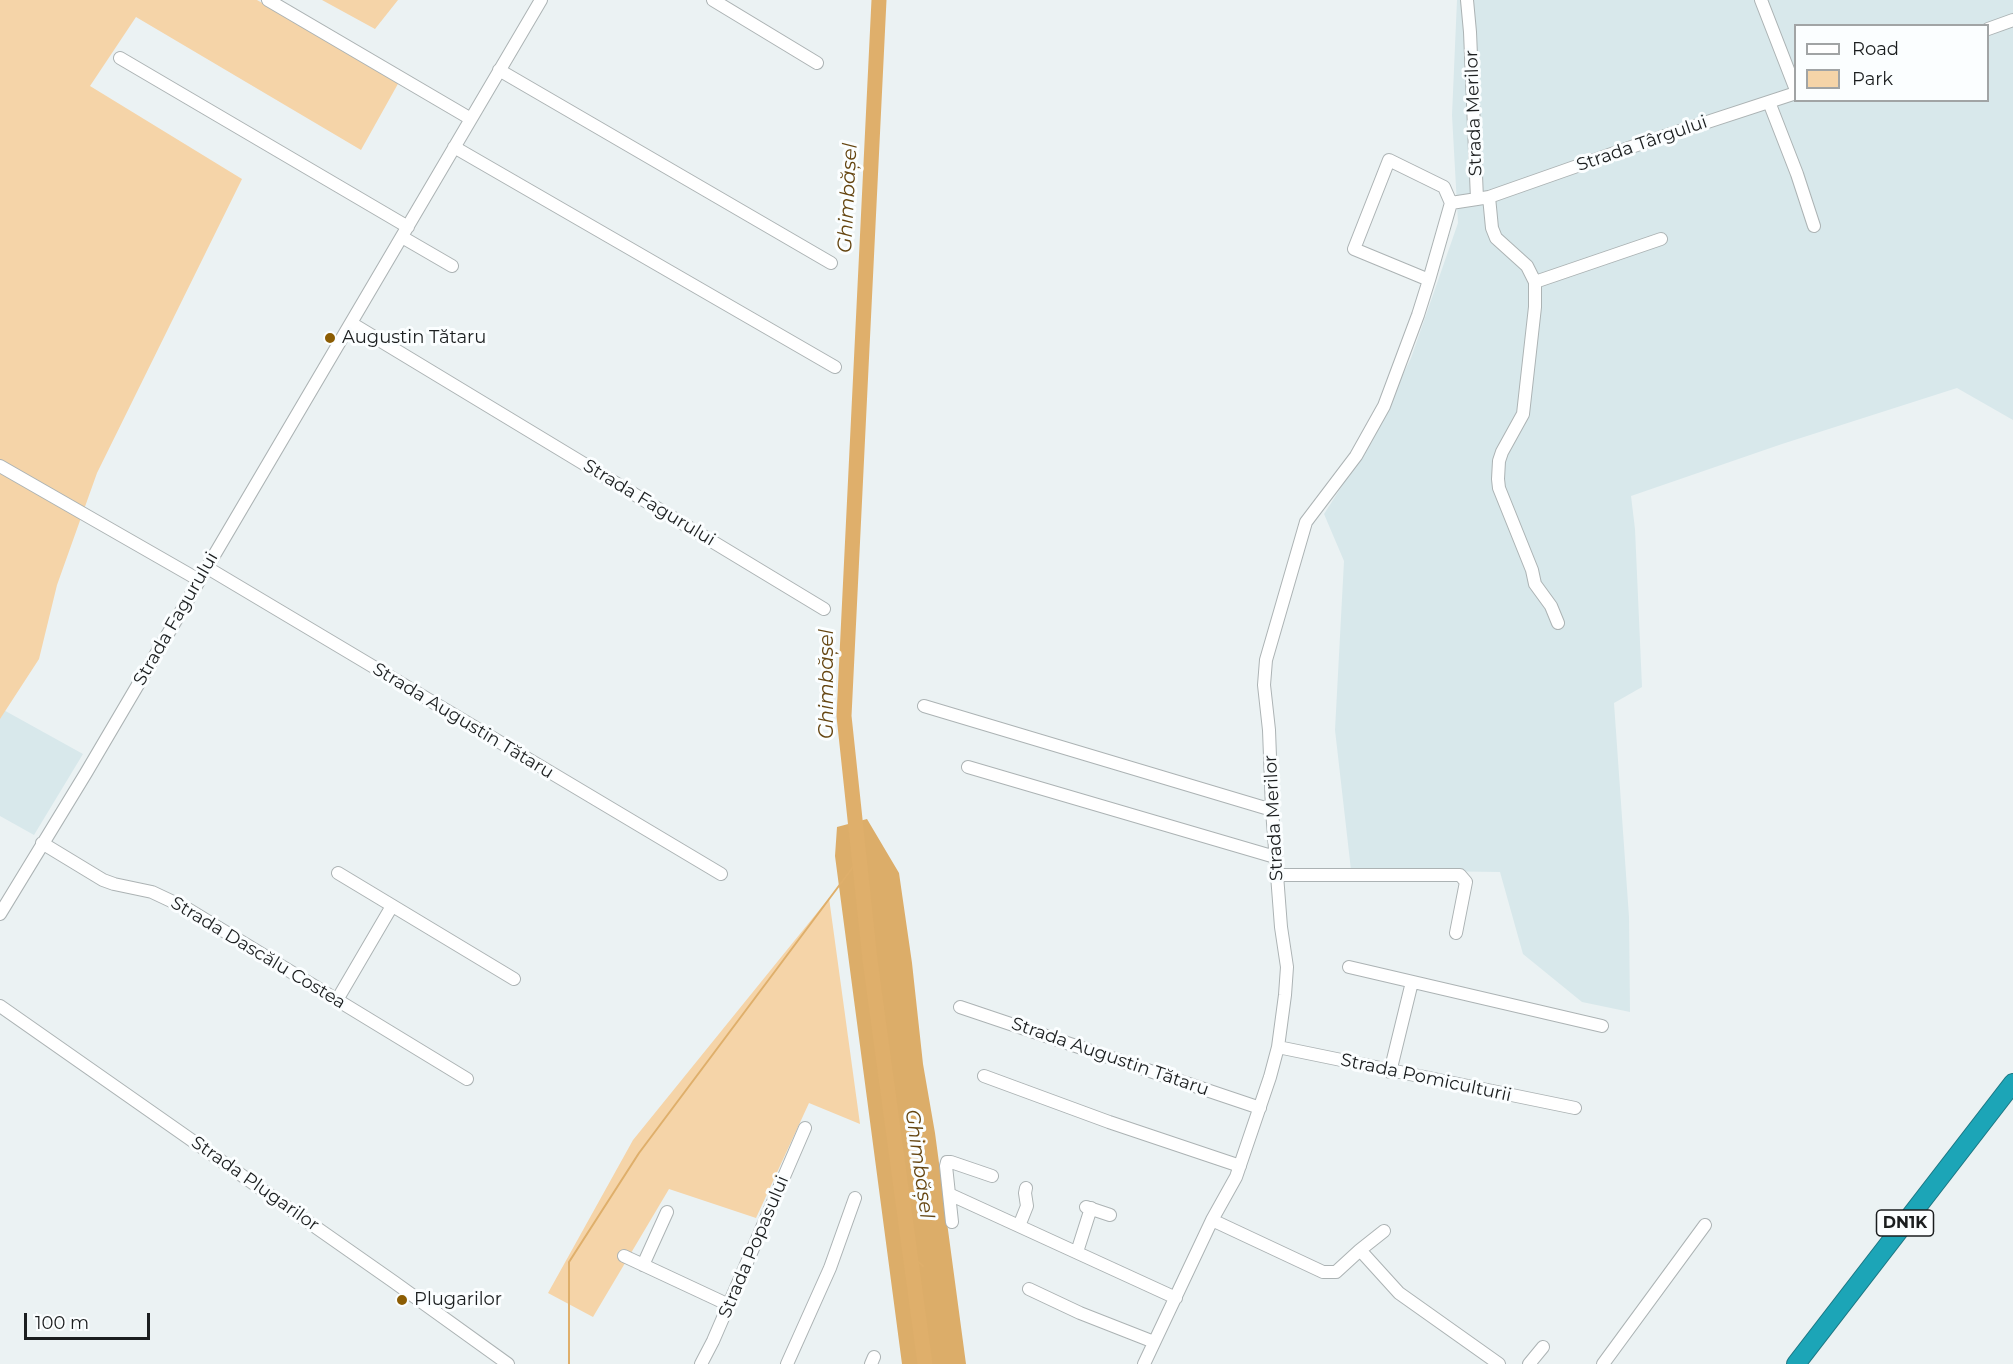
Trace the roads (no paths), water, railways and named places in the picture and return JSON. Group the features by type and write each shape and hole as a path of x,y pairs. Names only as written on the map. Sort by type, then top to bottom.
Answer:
{"highway":[{"name":"DN1K","path":"1796,1364 2013,1083"},
{"name":"DN1K","path":"1810,1364 2013,1102"}],"street":[{"path":"268,0 471,118"},
{"name":"Strada Fagurului","path":"0,914 86,773 541,0"},
{"path":"713,0 817,63"},
{"name":"Strada Merilor","path":"1451,203 1483,198 1467,0"},
{"name":"Strada Târgului","path":"1761,0 1794,87"},
{"path":"1989,29 2013,20"},
{"path":"120,58 405,232 452,266"},
{"path":"499,70 831,263"},
{"name":"Strada Târgului","path":"1483,198 1794,93"},
{"path":"1769,102 1814,226"},
{"path":"454,147 835,367"},
{"name":"Strada Merilor","path":"1144,1364 1212,1220 1236,1177 1278,1047 1287,967 1275,856 1264,668 1303,530 1310,516 1356,456 1384,406 1419,315 1429,280 1451,203 1444,187 1389,160 1354,249 1429,280"},
{"path":"1483,198 1496,238 1527,266 1535,282 1535,307 1523,414 1502,452 1498,479 1499,488 1532,570 1535,584 1551,606 1558,623"},
{"path":"1535,282 1661,239"},
{"name":"Strada Fagurului","path":"351,323 824,609"},
{"path":"0,466 199,580"},
{"name":"Strada Augustin Tătaru","path":"206,567 721,874"},
{"path":"924,706 1272,810"},
{"path":"968,766 1275,856"},
{"name":"Strada Dascălu Costea","path":"42,843 103,880 167,897 467,1079"},
{"path":"338,873 514,979"},
{"path":"1277,875 1460,875 1466,882 1456,933"},
{"path":"337,1000 392,906"},
{"path":"1350,967 1602,1026"},
{"path":"1390,1072 1412,982"},
{"name":"Strada Plugarilor","path":"0,1006 508,1364"},
{"name":"Strada Augustin Tătaru","path":"960,1007 1260,1108"},
{"name":"Strada Pomiculturii","path":"1278,1047 1390,1072 1575,1108"},
{"path":"984,1076 1109,1122 1240,1166"},
{"name":"Strada Popasului","path":"701,1364 729,1305 805,1128"},
{"path":"952,1222 947,1162 992,1176"},
{"path":"1019,1226 1027,1206 1026,1188"},
{"path":"948,1194 1176,1298"},
{"path":"787,1364 830,1268 855,1198"},
{"path":"1077,1252 1089,1208 1110,1215"},
{"path":"643,1264 667,1212"},
{"path":"1212,1220 1323,1272 1336,1272 1384,1231"},
{"path":"1603,1364 1706,1225"},
{"path":"1360,1250 1399,1293 1499,1364"},
{"path":"624,1256 729,1305"},
{"path":"1029,1289 1080,1313 1154,1342"},
{"path":"1529,1364 1542,1347"}],"waterway":[{"name":"Ghimbășel","path":"879,0 844,716 870,960 925,1364"},
{"path":"569,1364 569,1262 639,1153 859,859"},
{"path":"909,1254 923,1266"}],"place":[{"name":"Augustin Tătaru","path":"330,338"},
{"name":"Plugarilor","path":"402,1300"}]}
